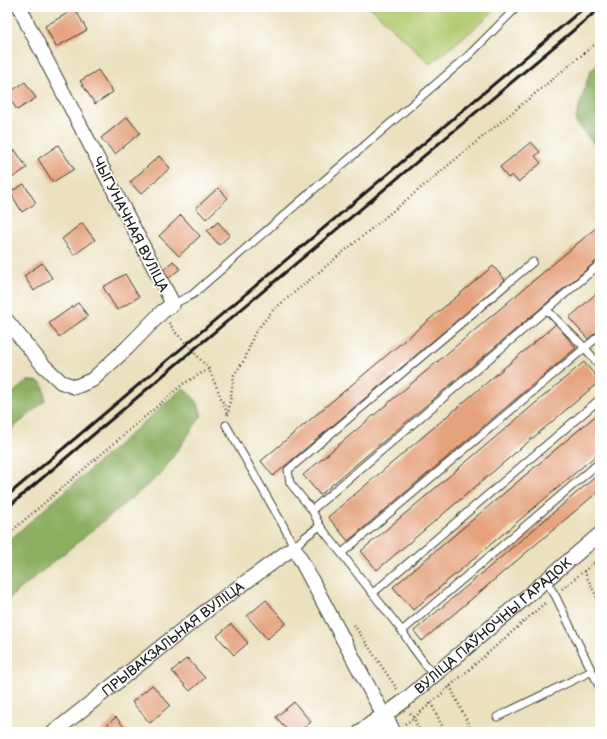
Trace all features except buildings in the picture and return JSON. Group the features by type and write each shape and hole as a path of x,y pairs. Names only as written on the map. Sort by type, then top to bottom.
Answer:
{"street":[{"name":"ЧЫГУНАЧНАЯ ВУЛІЦА","path":"7,321 42,364 61,382 75,388 92,380 167,308 20,7"},
{"name":"ВУЛІЦА ПАЎНОЧНЫ ГАРАДОК","path":"384,716 434,676 600,534"},
{"path":"294,547 392,732"},
{"name":"ПРЫВАКЗАЛЬНАЯ ВУЛІЦА","path":"54,732 210,608 294,547"},
{"path":"362,732 384,716"}],"lane":[{"path":"167,308 192,295 208,282 467,57 517,7"},
{"path":"434,676 402,631 320,526 312,510 290,483 288,470 533,262"},
{"path":"312,510 600,264"},
{"path":"547,310 585,348 600,366"},
{"path":"342,553 600,335"},
{"path":"373,593 600,399"},
{"path":"226,425 294,547 320,526"},
{"path":"402,631 600,462"},
{"path":"545,580 555,595 600,688"},
{"path":"497,717 592,671"}],"path":[{"path":"226,425 234,375 245,360 254,334 273,310 600,40"},
{"path":"167,308 176,333 208,369 228,416"},
{"path":"7,535 183,384 208,369"},
{"path":"420,732 414,718 555,595 600,558"},
{"path":"584,571 600,604"},
{"path":"450,686 472,732"},
{"path":"431,703 445,732"},
{"path":"596,732 600,730"}],"green space":[{"path":"370,7 498,7 475,28 430,64"},
{"path":"600,63 600,152 575,121 590,71"},
{"path":"27,381 37,381 44,387 45,401 7,433 7,398"},
{"path":"183,388 197,401 202,415 161,474 7,600 7,542"}],"railway":[{"path":"7,496 585,7"},
{"path":"7,508 600,8"}]}
